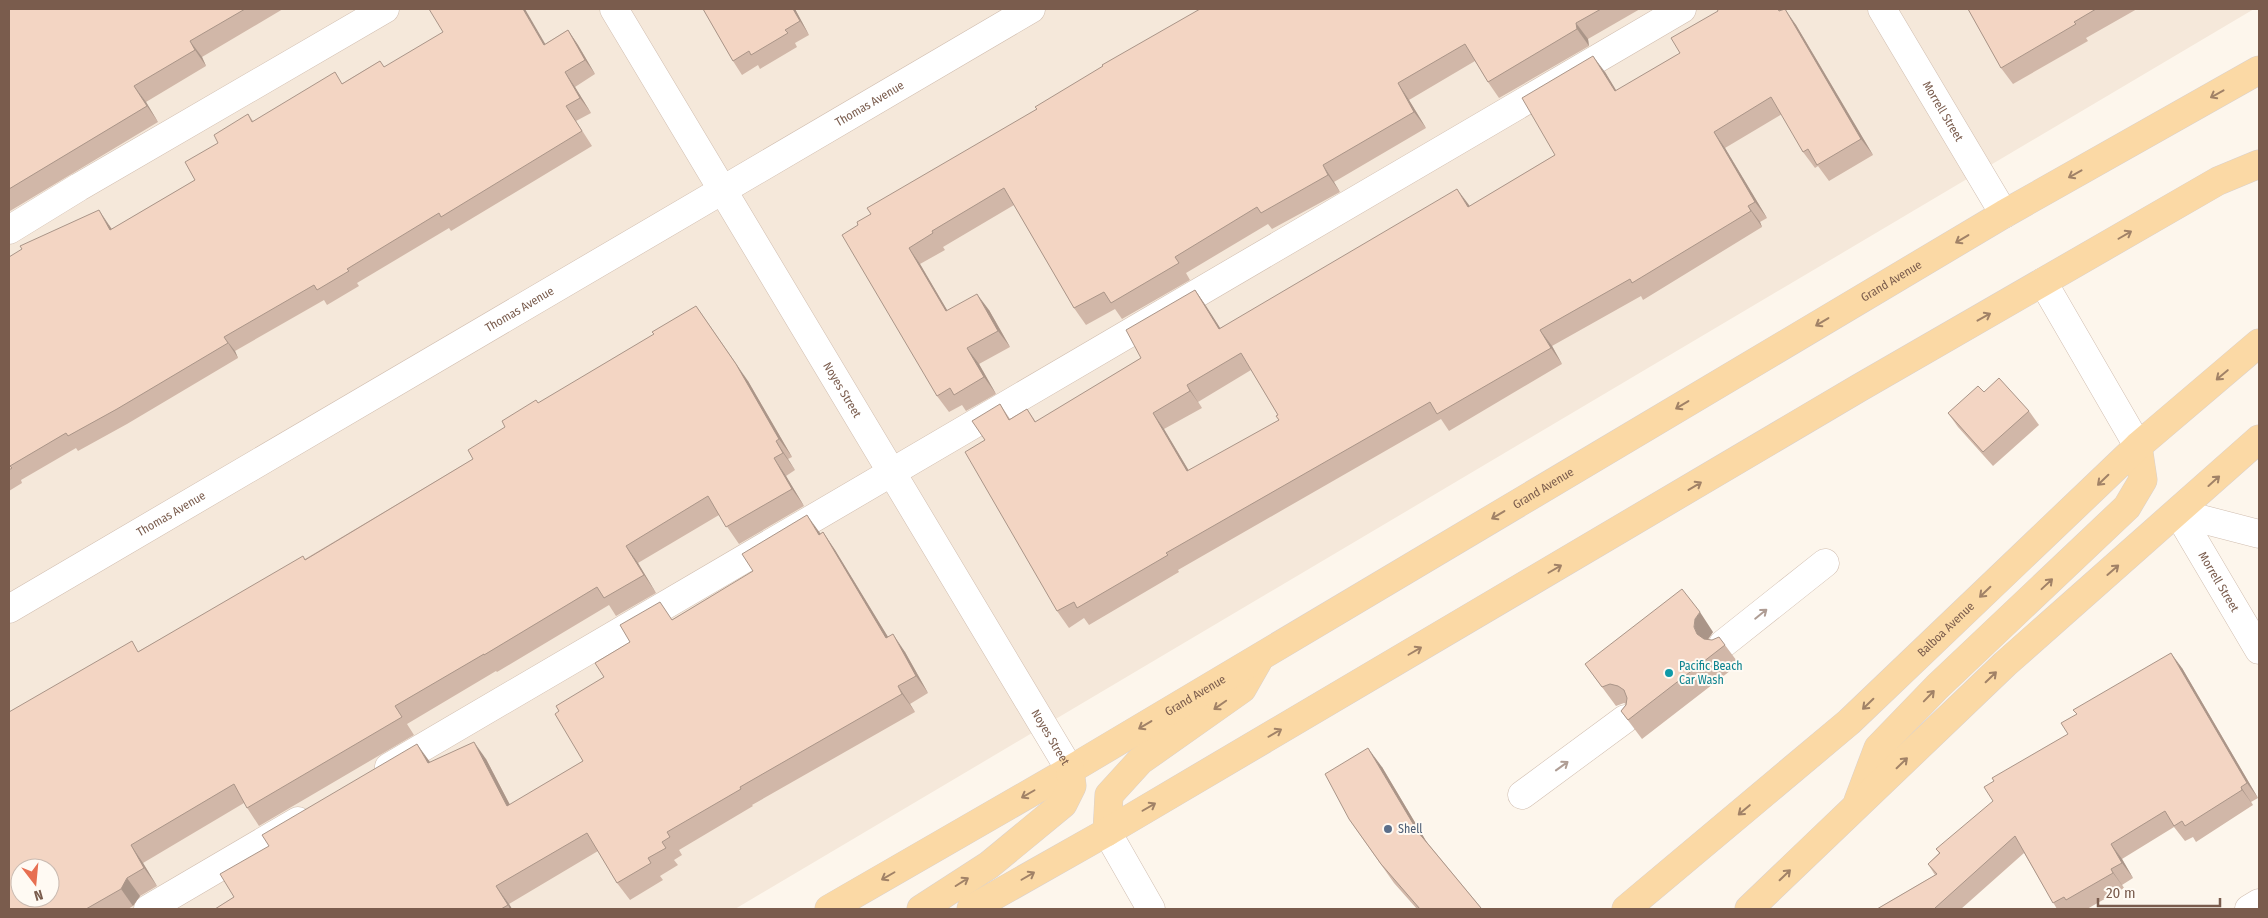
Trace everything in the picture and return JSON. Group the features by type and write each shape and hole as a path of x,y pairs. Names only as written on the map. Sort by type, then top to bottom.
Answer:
{"main road":[{"name":"Grand Avenue","path":"829,909 1070,770 2004,214 2259,70"},
{"path":"971,909 1107,832 1859,388 2218,181 2259,164"},
{"name":"Balboa Avenue","path":"1626,909 1849,722 2138,446 2259,343"},
{"path":"1750,909 2005,664 2259,440"},
{"path":"1856,807 1878,748 1937,687 2127,507 2143,480 2138,446"},
{"path":"1107,832 1109,795 1140,760 1242,690 1262,655"},
{"path":"922,909 989,865 1063,804 1072,786 1070,770"}],"street":[{"path":"9,230 79,187 385,9"},
{"name":"Noyes Street","path":"614,9 1070,770"},
{"name":"Thomas Avenue","path":"9,609 1031,9"},
{"path":"367,780 1682,9"},
{"name":"Morrell Street","path":"1882,9 2004,214"},
{"path":"2044,282 2138,446"},
{"path":"2178,513 2259,534"},
{"name":"Morrell Street","path":"2178,513 2259,650"},
{"path":"1723,644 1824,564"},
{"path":"1522,795 1625,719"},
{"path":"148,909 316,810"},
{"path":"1107,832 1150,909"},
{"path":"2250,909 2259,904"}],"shaded area":[{"path":"9,9 2254,9 735,909 9,909"}],"building":[{"path":"9,9 245,9 190,41 195,50 134,86 147,106 9,189"},
{"path":"429,9 523,9 544,45 568,30 585,60 565,72 580,98 566,106 582,131 441,217 439,213 347,269 349,271 317,290 314,285 224,337 228,343 117,409 68,436 66,433 10,466 12,468 9,470 9,257 22,249 20,246 99,210 110,230 195,180 185,162 218,143 214,135 248,114 252,122 335,72 342,84 380,61 384,67 443,32"},
{"path":"703,9 793,9 800,21 785,30 788,33 751,55 749,51 733,61"},
{"path":"1200,9 1601,9 1576,23 1577,29 1488,82 1465,44 1398,83 1414,112 1323,165 1328,175 1261,213 1257,207 1175,257 1179,263 1111,303 1104,292 1074,308 1004,188 932,231 933,233 909,248 946,311 977,294 998,331 967,348 984,377 954,395 950,388 937,396 842,235 858,225 857,222 871,214 867,208 1037,109 1035,107 1102,65"},
{"path":"1717,9 1778,9 1779,11 1785,9 1861,139 1817,165 1808,149 1803,152 1771,97 1714,132 1755,202 1748,206 1751,211 1632,283 1630,279 1540,330 1551,348 1437,414 1430,402 1166,553 1168,555 1077,608 1074,602 1057,611 965,452 985,440 972,421 1000,404 1009,420 1027,409 1035,422 1141,358 1126,330 1195,290 1219,329 1457,189 1468,207 1555,155 1522,98 1593,56 1615,91 1680,53 1671,38 1718,11","holes":["1241,353 1278,415 1276,416 1279,420 1187,471 1153,413 1190,391 1187,385"]},
{"path":"1968,9 2096,9 2074,22 2076,24 2001,68"},
{"path":"696,306 736,364 779,439 776,441 783,453 774,458 792,489 726,527 708,496 626,546 644,575 604,598 597,587 395,706 402,717 247,808 234,784 131,845 144,868 127,878 121,889 86,909 9,909 9,712 132,641 138,652 303,556 305,560 473,459 468,450 505,427 502,421 536,400 538,403 654,334 652,332"},
{"path":"1999,378 2029,411 1983,452 1948,413 1978,386 1984,392"},
{"path":"807,515 819,535 823,532 886,638 893,634 916,676 898,686 902,694 740,787 741,789 667,832 670,837 662,842 666,848 648,858 651,863 617,883 587,833 496,886 508,905 501,909 215,909 234,897 220,874 269,846 262,835 417,744 428,763 474,742 507,806 583,761 555,714 559,711 556,706 604,677 595,663 630,642 620,625 660,602 672,620 753,571 742,554"},
{"path":"1682,589 1700,612 1695,619 1694,627 1697,634 1704,639 1712,640 1719,637 1725,645 1628,720 1621,711 1626,705 1627,698 1624,690 1610,684 1602,687 1585,664"},
{"path":"2171,653 2247,783 2241,787 2242,790 2185,826 2182,821 2174,826 2165,811 2111,844 2122,863 2111,869 2113,873 2066,900 2064,897 2053,903 2015,836 1935,909 1877,909 1937,874 1928,864 1940,853 1936,849 1993,801 1984,787 1994,781 1992,778 2068,734 2061,723 2077,714 2073,710"},
{"name":"Shell","path":"1368,748 1418,832 1480,909 1420,909 1381,864 1349,819 1325,774"}],"place":[{"name":"Pacific Beach Car Wash","path":"1669,673"},
{"name":"Shell","path":"1388,829"}]}
